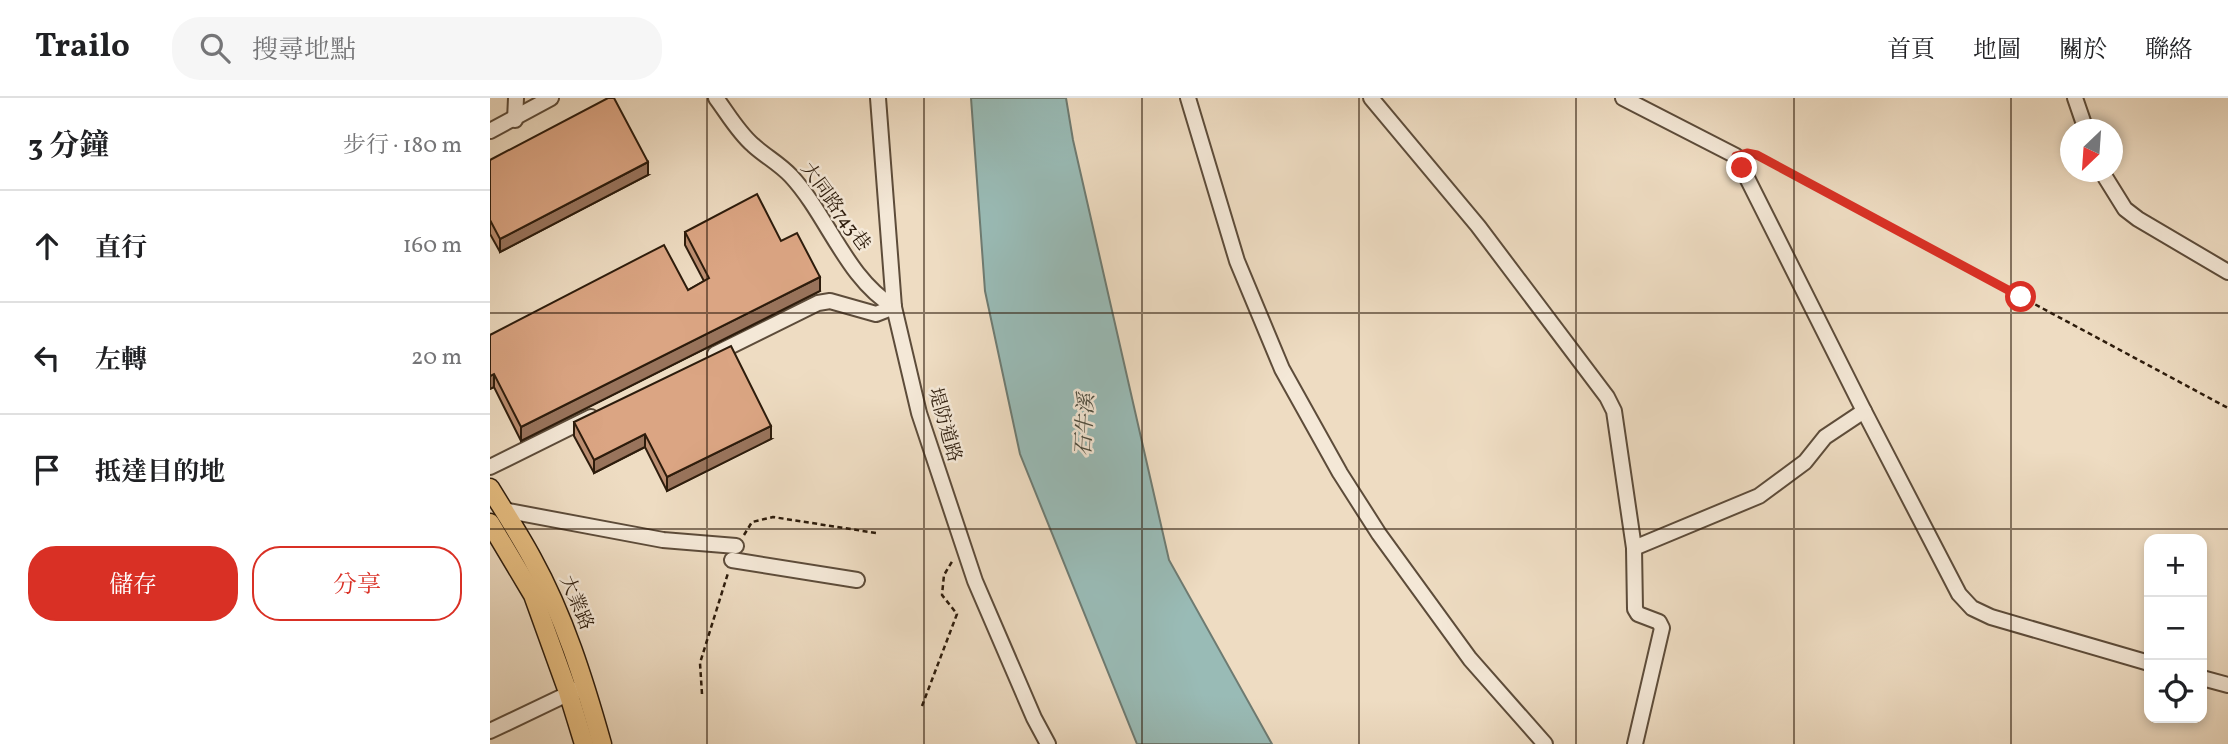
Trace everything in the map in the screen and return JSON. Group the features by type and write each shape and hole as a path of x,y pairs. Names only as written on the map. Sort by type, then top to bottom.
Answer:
{"main road":[{"name":"大業路","path":"490,488 533,558 551,595 577,689 584,744"},
{"name":"大業路","path":"490,523 533,594 602,744"}],"street":[{"path":"515,120 516,98"},
{"path":"490,131 515,120 551,98"},
{"name":"大同路743巷","path":"716,98 742,135 789,173 863,281 878,297 894,307"},
{"name":"堤防道路","path":"878,98 894,307 919,413 980,594 1048,744"},
{"path":"1188,98 1237,261 1282,369 1340,473 1379,534 1470,659 1545,744"},
{"path":"1371,98 1478,226 1607,397 1614,411 1634,548 1635,609 1638,614 1659,622 1662,628 1635,744"},
{"path":"1623,98 1736,156 1959,594 1972,608 1991,617 2144,662"},
{"path":"2075,98 2082,119"},
{"path":"2108,182 2125,209 2138,219 2228,272"},
{"path":"696,363 818,303 830,301 876,314 894,307"},
{"path":"1634,548 1759,495 1805,462 1825,437 1864,411"},
{"path":"490,467 599,412"},
{"path":"503,510 734,553 857,580"},
{"path":"2207,679 2228,685"},
{"path":"490,731 577,689"}],"path":[{"path":"1736,156 1747,153 1757,155 2228,408"},
{"path":"702,694 699,663 734,553 752,522 773,517 876,533"},
{"path":"922,706 957,614 942,595 944,575 962,547"}],"water":[{"name":"石牛溪","path":"971,98 1066,98 1073,140 1169,560 1272,744 1137,744 1020,454 985,291"}],"building":[{"path":"608,98 614,98 648,162 500,239 490,220 490,160"},
{"path":"757,194 781,241 797,233 820,277 521,427 494,374 490,376 490,335 664,245 688,290 709,278 685,232"},
{"path":"731,346 771,426 667,477 645,434 594,460 574,422"}],"route":[{"path":"1742,168 1736,156 1747,153 1757,155 2021,297"}]}
